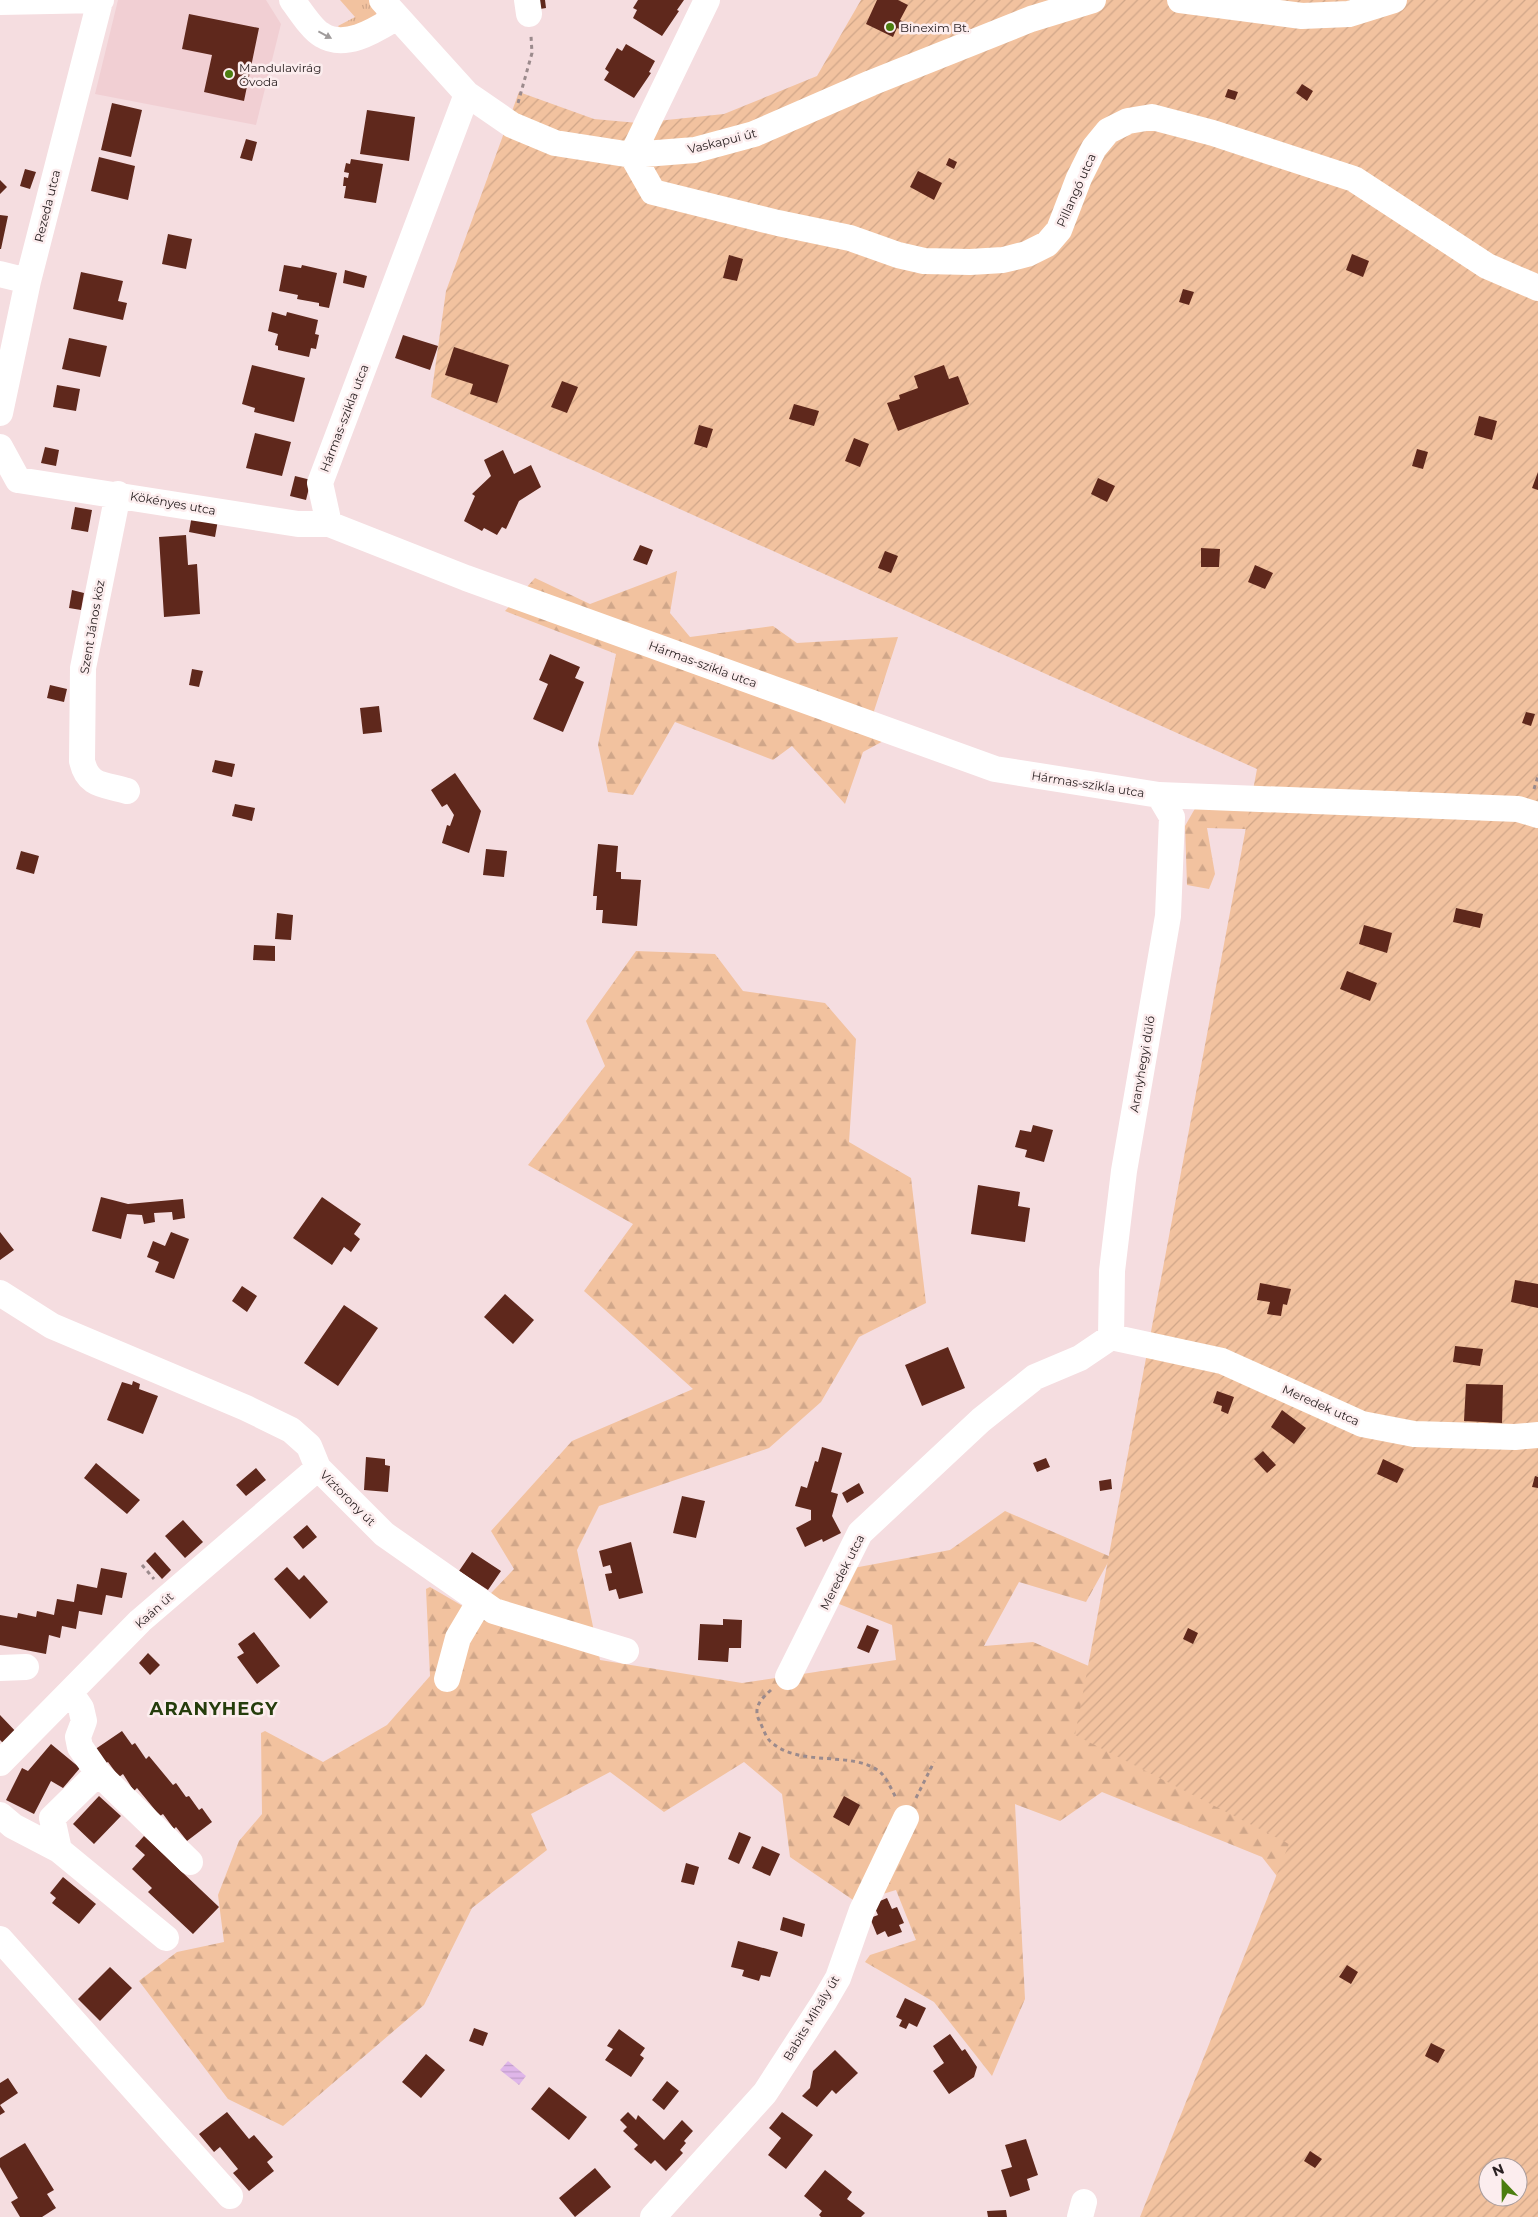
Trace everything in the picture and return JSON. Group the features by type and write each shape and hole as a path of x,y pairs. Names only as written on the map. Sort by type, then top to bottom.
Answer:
{"street":[{"path":"0,2 100,0"},
{"name":"Rezeda utca","path":"0,412 28,281 100,0"},
{"path":"292,0 321,35 335,40 357,38 389,8"},
{"path":"632,155 707,0"},
{"name":"Vaskapui út","path":"389,8 467,94 512,125 555,143 632,155 695,150 754,134 871,83 1031,18 1092,0"},
{"path":"1180,0 1302,16 1349,14 1394,0"},
{"name":"Hármas-szikla utca","path":"467,94 320,483 329,524 466,578 995,769 1159,795 1518,809 1538,815"},
{"name":"Pillangó utca","path":"632,155 653,192 778,223 850,238 898,256 924,261 970,262 1003,260 1027,254 1047,244 1060,230 1079,178 1094,148 1108,131 1128,121 1152,117 1213,133 1354,179 1487,266 1538,288"},
{"path":"0,274 28,281"},
{"path":"0,447 9,485"},
{"name":"Kökényes utca","path":"9,485 118,494 298,524 329,524"},
{"name":"Szent János köz","path":"118,494 82,668 82,761 85,775 92,781 127,791"},
{"name":"Aranyhegyi dűlő","path":"1110,1337 1112,1270 1124,1171 1169,906 1172,817 1159,795"},
{"name":"Víztorony út","path":"0,1292 52,1326 246,1408 291,1430 309,1446 318,1468 384,1534 487,1606 626,1651"},
{"name":"Meredek utca","path":"788,1677 860,1533 981,1420 1034,1377 1080,1358 1110,1337 1222,1360 1362,1424 1414,1434 1516,1438 1538,1435"},
{"name":"Kaán út","path":"1,1759 140,1621 318,1468"},
{"path":"447,1679 458,1638 487,1606"},
{"path":"0,1668 26,1667"},
{"path":"70,1692 80,1708 84,1721 78,1737 80,1747 98,1773 190,1862"},
{"path":"59,1850 52,1818 98,1773"},
{"path":"0,1815 13,1826 59,1850 166,1938"},
{"name":"Babits Mihály út","path":"653,2217 765,2093 824,2002 838,1978 862,1910 906,1818"},
{"path":"0,1939 230,2196"}],"path":[{"path":"512,125 532,53"},
{"path":"142,1565 158,1583"},
{"path":"788,1677 762,1698 757,1707 757,1717 770,1742 796,1755 860,1763 880,1772 906,1818"},
{"path":"906,1818 934,1762"}],"shaded area":[{"path":"118,0 266,0 281,24 256,125 95,94"},
{"path":"508,2061 526,2076 519,2085 500,2070"}],"green space":[{"path":"340,0 373,0 378,8 372,26 345,34 338,26 355,17"},
{"path":"861,0 1538,0 1538,2217 1140,2217 1289,1844 1075,1735 1257,769 431,397 446,291 519,92 594,119 638,123 724,114 817,76"},
{"path":"677,571 670,613 690,637 773,626 797,643 898,637 874,711 887,739 863,752 845,804 792,746 773,760 675,722 633,795 608,792 598,745 616,654 505,611 535,578 590,604"},
{"path":"1197,805 1523,824 1277,830 1207,828 1215,874 1209,889 1187,885 1185,826"},
{"path":"636,951 715,954 743,991 825,1003 856,1039 849,1142 911,1178 926,1303 859,1337 821,1402 769,1448 599,1506 577,1550 600,1660 742,1683 896,1660 892,1625 834,1602 848,1569 950,1550 1005,1511 1111,1557 1086,1602 1019,1582 984,1646 1033,1642 1205,1716 1538,1694 1538,2217 1273,2217 1294,1898 1262,1857 1102,1792 1060,1821 1015,1804 1025,1999 992,2076 934,2002 865,1962 870,1955 916,1940 896,1890 856,1902 790,1857 782,1794 744,1762 664,1812 610,1772 531,1814 547,1850 472,1908 424,2005 283,2126 228,2099 139,1981 177,1952 224,1942 218,1895 239,1841 262,1814 261,1733 265,1731 323,1762 387,1725 430,1676 426,1589 430,1587 473,1612 514,1569 491,1531 572,1441 693,1389 584,1291 633,1224 528,1165 605,1066 586,1021"}],"building":[{"path":"532,0 545,0 546,8 534,10"},
{"path":"638,0 684,0 662,36 633,18 637,10 633,8"},
{"path":"877,0 898,0 908,5 900,20 906,23 902,30 897,28 893,37 866,24"},
{"name":"Mandulavirág Óvoda","path":"189,14 259,28 244,101 204,92 212,55 182,49"},
{"path":"626,44 655,61 649,72 651,73 634,98 604,80 609,72 605,69 617,48 622,51"},
{"path":"1302,84 1313,91 1307,101 1296,93"},
{"path":"1228,89 1238,92 1235,100 1225,97"},
{"path":"112,103 142,110 131,157 101,150"},
{"path":"367,110 415,117 409,161 360,154"},
{"path":"246,139 257,142 252,161 240,158"},
{"path":"99,157 135,166 128,200 91,191"},
{"path":"949,158 957,162 954,169 946,165"},
{"path":"351,159 383,164 376,203 344,198 346,186 343,186 344,177 348,178 349,173 344,172 346,163 350,164"},
{"path":"25,169 36,172 30,189 20,186"},
{"path":"918,171 942,183 934,200 910,187"},
{"path":"0,180 7,187 0,194"},
{"path":"0,215 8,216 1,249 0,249"},
{"path":"168,234 192,239 186,269 162,264"},
{"path":"1352,254 1369,261 1363,277 1346,270"},
{"path":"729,255 743,259 737,281 723,278"},
{"path":"284,265 301,268 302,265 337,273 329,308 319,306 319,303 297,299 298,295 279,291"},
{"path":"345,270 367,276 364,288 343,283"},
{"path":"81,272 123,281 118,301 127,303 123,320 73,309"},
{"path":"1183,289 1194,292 1189,305 1179,302"},
{"path":"272,312 286,316 287,312 318,320 315,334 319,335 316,349 311,348 309,357 278,350 278,346 275,345 278,334 268,331"},
{"path":"403,335 438,346 430,370 395,358"},
{"path":"69,338 107,346 100,377 62,369"},
{"path":"454,347 509,365 497,403 470,394 473,384 445,375"},
{"path":"252,365 305,378 294,422 254,412 255,408 242,404"},
{"path":"944,365 949,379 958,376 969,404 898,431 887,403 900,399 899,395 918,388 914,376"},
{"path":"562,381 578,387 567,413 551,407"},
{"path":"57,385 80,389 76,411 53,407"},
{"path":"794,404 819,411 814,426 789,419"},
{"path":"1479,416 1497,421 1492,440 1474,435"},
{"path":"699,425 713,429 707,448 694,444"},
{"path":"255,433 291,442 282,476 246,468"},
{"path":"854,438 869,444 860,467 845,461"},
{"path":"45,447 59,450 56,466 41,463"},
{"path":"1417,449 1428,452 1423,469 1412,466"},
{"path":"503,450 514,474 531,465 541,487 519,501 506,529 502,527 497,535 484,528 482,531 464,521 475,496 472,494 491,476 484,460"},
{"path":"1538,472 1538,490 1532,488"},
{"path":"295,476 311,480 306,500 290,496"},
{"path":"1098,478 1115,486 1107,502 1091,494"},
{"path":"75,507 92,510 88,532 71,529"},
{"path":"192,515 218,520 215,537 189,532"},
{"path":"186,535 188,565 197,564 200,614 164,617 159,537"},
{"path":"640,545 653,550 647,565 633,560"},
{"path":"1201,548 1220,549 1219,567 1201,567"},
{"path":"885,551 898,556 891,573 878,568"},
{"path":"1255,565 1273,573 1265,589 1248,582"},
{"path":"72,590 84,593 81,610 69,608"},
{"path":"550,654 580,667 575,678 584,682 563,732 533,719 548,684 539,680"},
{"path":"192,669 203,671 199,687 189,685"},
{"path":"50,685 67,689 64,702 47,698"},
{"path":"379,706 382,732 363,734 360,708"},
{"path":"1526,712 1535,714 1531,726 1522,723"},
{"path":"215,760 235,764 232,777 212,772"},
{"path":"455,773 481,811 469,853 442,843 447,825 450,826 454,815 447,804 442,807 431,790"},
{"path":"235,804 255,808 252,821 232,816"},
{"path":"598,844 618,846 616,872 621,872 621,879 641,880 637,926 602,923 603,910 596,910 597,896 593,896"},
{"path":"486,849 507,851 504,877 483,875"},
{"path":"21,851 39,856 34,874 16,869"},
{"path":"1456,908 1483,914 1480,928 1453,922"},
{"path":"277,913 293,915 291,940 275,939"},
{"path":"1364,925 1392,933 1387,953 1359,944"},
{"path":"254,945 275,946 275,961 253,960"},
{"path":"1347,971 1377,983 1370,1001 1340,989"},
{"path":"1033,1125 1053,1130 1044,1162 1025,1157 1027,1150 1015,1147 1020,1130 1031,1132"},
{"path":"978,1185 1020,1192 1018,1206 1030,1208 1025,1242 971,1234"},
{"path":"101,1197 128,1204 183,1199 185,1218 173,1220 172,1212 154,1213 155,1222 144,1224 142,1215 127,1214 121,1239 92,1231"},
{"path":"322,1197 361,1224 354,1234 360,1239 351,1252 344,1247 332,1265 293,1238"},
{"path":"0,1232 14,1250 0,1260"},
{"path":"171,1232 189,1239 174,1279 155,1272 159,1262 147,1257 153,1241 165,1246"},
{"path":"1515,1280 1538,1284 1538,1308 1511,1302"},
{"path":"1260,1283 1291,1289 1287,1305 1283,1304 1281,1316 1267,1314 1270,1302 1257,1300"},
{"path":"242,1286 257,1296 247,1312 232,1301"},
{"path":"505,1294 534,1320 513,1344 484,1317"},
{"path":"344,1305 378,1328 338,1386 304,1363"},
{"path":"1455,1346 1483,1349 1480,1366 1453,1362"},
{"path":"948,1347 965,1388 922,1406 905,1365"},
{"path":"133,1381 140,1384 139,1389 158,1396 143,1434 107,1420 122,1382 132,1385"},
{"path":"1466,1384 1503,1385 1502,1423 1464,1421"},
{"path":"1217,1391 1234,1397 1228,1414 1221,1411 1222,1406 1213,1403"},
{"path":"1282,1410 1306,1428 1294,1444 1271,1427"},
{"path":"822,1447 842,1453 831,1492 838,1494 832,1516 841,1533 823,1542 822,1539 805,1547 796,1528 811,1520 811,1510 795,1506 801,1486 807,1488 815,1461 818,1462"},
{"path":"1263,1451 1276,1465 1267,1473 1254,1459"},
{"path":"366,1457 385,1459 385,1465 390,1466 388,1492 364,1490"},
{"path":"1046,1458 1050,1467 1037,1472 1033,1463"},
{"path":"1383,1459 1404,1469 1397,1483 1377,1474"},
{"path":"96,1463 140,1500 127,1514 84,1478"},
{"path":"256,1468 266,1480 246,1496 236,1485"},
{"path":"1535,1476 1538,1477 1538,1488 1532,1487"},
{"path":"1111,1479 1112,1489 1100,1491 1099,1481"},
{"path":"859,1483 864,1493 847,1503 842,1493"},
{"path":"682,1496 705,1501 696,1538 673,1533"},
{"path":"183,1520 203,1542 185,1558 165,1536"},
{"path":"307,1525 317,1537 303,1549 293,1537"},
{"path":"631,1542 643,1593 619,1599 616,1589 609,1591 605,1574 612,1573 610,1565 603,1567 599,1551"},
{"path":"155,1552 171,1570 162,1579 146,1561"},
{"path":"472,1552 501,1571 488,1590 459,1571"},
{"path":"287,1567 299,1580 304,1575 328,1602 310,1619 274,1579"},
{"path":"101,1568 127,1573 122,1598 106,1595 102,1615 79,1611 76,1629 62,1626 60,1638 49,1635 46,1654 0,1645 0,1615 17,1618 18,1613 36,1617 37,1611 54,1615 57,1599 74,1602 77,1584 97,1588"},
{"path":"723,1619 742,1620 741,1648 729,1648 728,1662 698,1660 700,1624 723,1625"},
{"path":"867,1625 879,1630 869,1653 857,1648"},
{"path":"1188,1628 1198,1633 1193,1644 1183,1639"},
{"path":"254,1632 280,1666 257,1684 237,1657 244,1653 238,1644"},
{"path":"148,1653 160,1665 150,1675 139,1663"},
{"path":"0,1715 20,1736 7,1747 0,1740"},
{"path":"122,1731 132,1745 135,1743 146,1759 149,1756 173,1785 176,1783 199,1810 202,1808 212,1822 187,1841 176,1827 174,1829 163,1814 160,1816 137,1788 134,1791 123,1774 119,1777 108,1762 104,1764 94,1750"},
{"path":"51,1744 80,1768 63,1788 51,1781 34,1814 6,1800 22,1768 28,1771"},
{"path":"99,1796 121,1816 94,1844 73,1824"},
{"path":"844,1796 860,1805 849,1826 833,1817"},
{"path":"739,1832 751,1837 739,1864 728,1859"},
{"path":"144,1836 219,1907 193,1934 148,1892 152,1888 132,1869 145,1855 135,1846"},
{"path":"762,1846 780,1854 770,1876 752,1868"},
{"path":"686,1863 699,1867 694,1885 681,1882"},
{"path":"63,1877 96,1904 79,1924 52,1903 56,1898 50,1893"},
{"path":"887,1898 892,1909 897,1907 904,1923 899,1925 902,1932 888,1937 885,1931 877,1935 870,1918 878,1915 873,1904"},
{"path":"783,1917 805,1924 802,1937 780,1930"},
{"path":"738,1941 778,1952 770,1977 761,1975 759,1981 742,1976 744,1970 731,1967"},
{"path":"1347,1965 1358,1972 1351,1984 1339,1977"},
{"path":"110,1967 132,1988 100,2021 78,1999"},
{"path":"905,1998 926,2008 917,2027 909,2023 906,2029 899,2026 902,2020 896,2017"},
{"path":"474,2028 488,2033 483,2046 469,2041"},
{"path":"619,2029 645,2048 640,2055 644,2058 631,2077 605,2060 613,2049 607,2046"},
{"path":"950,2034 962,2051 965,2049 977,2067 974,2077 949,2094 933,2071 944,2063 933,2046"},
{"path":"1431,2043 1445,2050 1438,2063 1425,2056"},
{"path":"835,2050 858,2073 836,2094 832,2090 817,2107 802,2096 810,2088 813,2071"},
{"path":"426,2054 445,2070 421,2098 402,2082"},
{"path":"8,2078 18,2093 0,2105 0,2083"},
{"path":"667,2081 679,2091 664,2110 652,2100"},
{"path":"549,2087 587,2117 569,2140 531,2109"},
{"path":"0,2105 5,2112 0,2115"},
{"path":"227,2112 249,2139 254,2135 273,2157 267,2162 274,2171 249,2191 233,2173 238,2169 220,2147 214,2152 199,2134"},
{"path":"628,2112 636,2120 638,2115 664,2140 682,2120 693,2131 684,2141 686,2143 680,2150 683,2153 666,2171 655,2160 651,2164 634,2149 638,2145 623,2131 627,2127 620,2120"},
{"path":"782,2112 813,2135 786,2169 768,2155 781,2138 769,2128"},
{"path":"1026,2139 1038,2175 1027,2179 1030,2190 1010,2197 1001,2170 1012,2167 1005,2145"},
{"path":"25,2143 54,2190 47,2194 56,2208 42,2217 20,2217 11,2202 18,2198 0,2167 0,2158"},
{"path":"1310,2151 1322,2159 1315,2168 1304,2161"},
{"path":"595,2168 611,2187 575,2217 559,2198"},
{"path":"825,2170 852,2192 847,2199 865,2213 861,2217 821,2217 819,2215 822,2211 804,2196"},
{"path":"1006,2210 1007,2217 988,2217 987,2211"}],"place":[{"name":"Binexim Bt.","path":"890,27"},
{"name":"Mandulavirág Óvoda","path":"229,74"}],"district":[{"name":"ARANYHEGY","path":"214,1709"}]}
